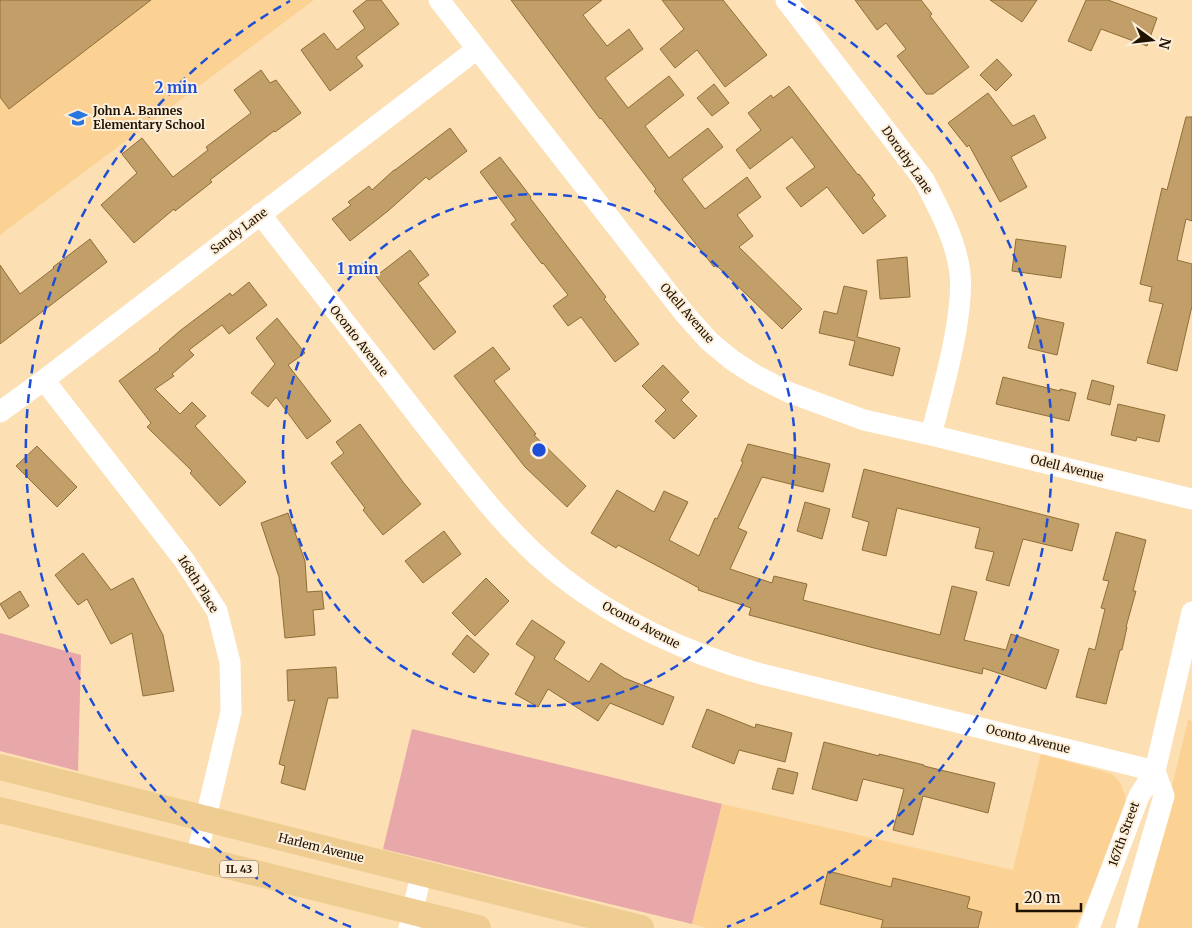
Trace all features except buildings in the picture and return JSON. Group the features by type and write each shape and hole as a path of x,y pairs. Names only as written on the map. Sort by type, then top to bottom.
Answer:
{"main road":[{"name":"Harlem Avenue","path":"0,768 642,928"},
{"name":"IL 43","path":"0,810 196,859 411,920 478,928"}],"street":[{"name":"Odell Avenue","path":"439,0 684,313 709,341 732,360 755,375 788,392 864,420 1192,499"},
{"name":"Dorothy Lane","path":"786,0 924,180 941,212 953,244 960,273 960,307 950,362 931,435"},
{"name":"Sandy Lane","path":"0,412 477,49"},
{"name":"Oconto Avenue","path":"260,214 489,506 532,551 563,577 619,615 698,654 754,672 1155,771"},
{"name":"168th Place","path":"44,380 184,560 217,611 230,662 231,712 196,859"},
{"name":"167th Street","path":"1089,928 1139,796 1155,771 1192,612"},
{"name":"167th Street","path":"1126,928 1164,796 1155,771"},
{"path":"411,920 422,874"}],"shaded area":[{"name":"John A. Bannes Elementary School","path":"0,0 314,0 0,235"},
{"path":"0,633 81,655 78,771 0,751"},
{"path":"1188,720 1192,721 1192,928 1138,928"},
{"path":"412,729 722,804 692,924 383,849"},
{"path":"1041,754 1112,774 1120,782 1125,795 1126,808 1122,822 1075,928 707,928 692,924 722,804 1013,870"}],"place":[{"name":"John A. Bannes Elementary School","path":"78,118"}]}
